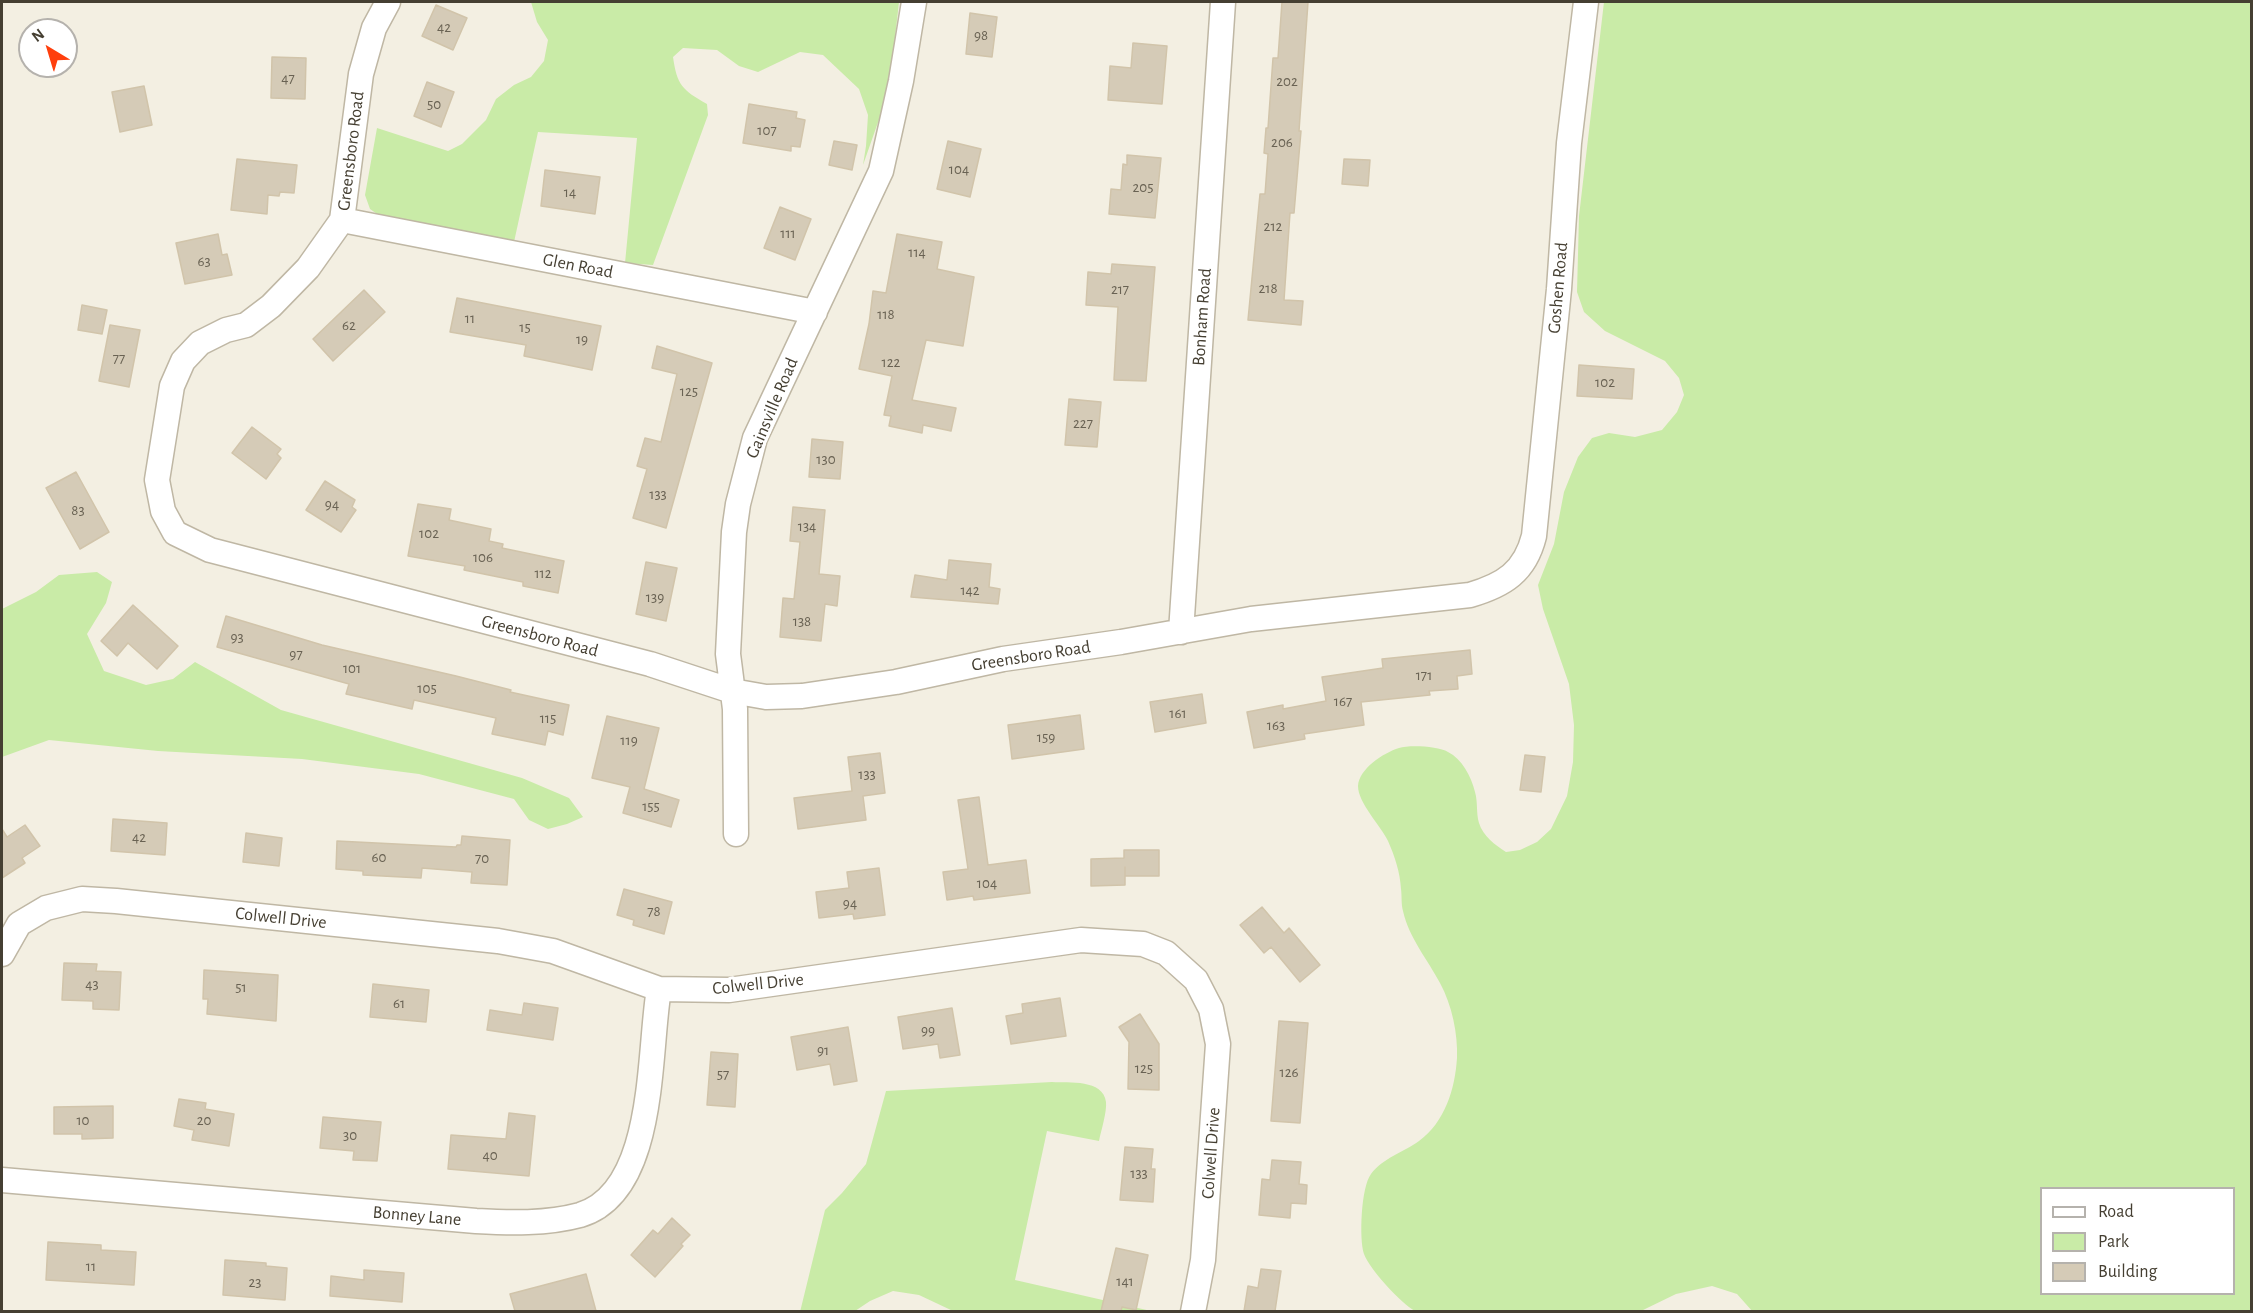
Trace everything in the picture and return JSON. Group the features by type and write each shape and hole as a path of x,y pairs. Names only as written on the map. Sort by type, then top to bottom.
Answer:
{"street":[{"name":"Greensboro Road","path":"388,2 374,28 361,74 342,220 309,268 271,306 246,325 226,330 200,343 183,361 172,386 158,480 163,511 175,533 210,550 628,659 732,691 766,697 802,696 917,678 1014,657 1308,612 1470,595 1496,585 1518,571"},
{"name":"Gainsville Road","path":"736,834 736,729 728,634 734,532 738,504 755,438 881,171 901,81 914,2"},
{"name":"Bonham Road","path":"1181,632 1223,2"},
{"name":"Goshen Road","path":"1518,571 1526,560 1534,536 1559,289 1568,153 1586,2"},
{"name":"Glen Road","path":"342,220 815,312"},
{"name":"Colwell Drive","path":"2,954 19,924 46,908 82,899 498,942 553,951 659,989 729,990 1081,940 1143,944 1166,953 1196,980 1211,1009 1218,1044 1203,1260 1193,1311"},
{"name":"Bonney Lane","path":"2,1180 476,1221 522,1223 581,1214 602,1203 622,1182 638,1148 649,1087 659,989"}],"green space":[{"path":"531,2 899,2 889,91 863,165 868,115 859,89 823,55 800,52 758,72 739,66 717,50 683,48 673,57 676,74 686,90 707,104 708,115 653,265 625,263 637,138 538,132 514,242 380,216 370,209 365,195 377,128 448,151 462,144 486,120 496,99 514,85 531,77 544,61 548,40 537,22"},
{"path":"1604,2 2251,2 2251,1311 1753,1312 1737,1294 1712,1286 1676,1294 1641,1311 1415,1311 1386,1286 1367,1261 1362,1247 1361,1226 1363,1201 1368,1181 1376,1168 1419,1141 1436,1124 1451,1093 1456,1070 1457,1049 1448,1001 1406,921 1395,859 1385,835 1362,800 1359,793 1359,780 1373,762 1393,750 1409,747 1438,748 1453,755 1465,769 1475,792 1481,828 1486,836 1506,852 1520,850 1537,842 1551,829 1567,796 1573,762 1574,725 1569,684 1543,609 1538,585 1554,544 1564,492 1578,457 1592,438 1609,433 1635,437 1662,430 1677,412 1684,395 1679,378 1665,361 1605,331 1584,312 1577,292 1579,216"},
{"path":"97,572 112,582 106,603 87,634 104,671 146,685 173,679 195,662 281,710 522,778 569,798 583,817 548,829 529,820 514,799 419,774 302,759 158,751 49,740 2,757 2,609 36,592 59,575"},
{"path":"1052,1082 1084,1084 1099,1089 1106,1102 1105,1116 1099,1141 1047,1131 1015,1280 1151,1311 953,1311 919,1295 893,1291 870,1301 855,1311 800,1312 825,1210 866,1164 886,1091"}],"building":[{"path":"1282,2 1308,2 1299,131 1301,131 1294,213 1290,213 1284,300 1303,301 1301,325 1248,320 1260,194 1265,194 1268,154 1264,153 1266,128 1268,128 1273,58 1278,58"},
{"path":"436,5 467,18 453,50 422,36"},
{"path":"970,13 997,17 992,57 966,54"},
{"path":"1133,43 1167,46 1162,104 1108,100 1110,66 1131,68"},
{"path":"272,57 306,58 305,99 271,98"},
{"path":"427,82 454,92 441,127 414,116"},
{"path":"144,86 152,125 120,132 112,92"},
{"path":"749,104 797,112 796,118 805,120 800,147 791,146 791,151 743,143"},
{"path":"834,141 857,145 852,170 829,165"},
{"path":"948,141 981,149 970,197 937,189"},
{"path":"1127,155 1161,158 1155,218 1109,214 1111,189 1121,190 1123,164 1127,165"},
{"path":"237,159 297,165 294,193 280,192 279,196 268,195 267,214 231,210"},
{"path":"1344,159 1370,160 1368,186 1342,184"},
{"path":"545,170 600,177 595,214 541,206"},
{"path":"780,207 811,219 795,260 764,248"},
{"path":"218,234 222,255 227,254 232,275 185,284 176,243"},
{"path":"897,234 942,242 937,269 974,277 963,346 926,340 912,400 956,408 951,431 923,425 922,433 889,426 891,416 884,415 892,376 859,369 869,324 873,291 886,293"},
{"path":"1112,264 1155,267 1146,381 1114,380 1118,307 1086,305 1088,272 1111,274"},
{"path":"364,290 385,312 333,361 313,339"},
{"path":"457,298 601,326 592,370 524,356 526,345 450,332"},
{"path":"82,305 107,310 102,334 78,330"},
{"path":"110,325 140,330 129,387 99,381"},
{"path":"657,346 712,363 666,528 633,518 647,469 637,466 645,438 661,442 677,374 652,368"},
{"path":"1579,365 1634,369 1632,399 1577,396"},
{"path":"1069,399 1101,402 1097,447 1065,445"},
{"path":"252,427 281,449 277,454 281,458 266,479 232,453"},
{"path":"812,439 843,442 840,479 809,477"},
{"path":"76,472 109,532 80,549 46,488"},
{"path":"325,481 355,500 352,507 356,510 341,532 306,510"},
{"path":"418,504 451,509 449,520 491,529 489,541 503,544 502,548 564,561 558,593 523,586 523,582 464,570 465,566 408,556"},
{"path":"793,507 825,510 819,574 840,576 837,606 825,604 821,641 780,637 783,598 794,599 800,542 790,541"},
{"path":"949,560 991,564 989,587 1000,589 998,604 911,597 915,575 947,580"},
{"path":"646,562 677,568 666,621 636,614"},
{"path":"133,605 178,646 157,669 128,643 117,656 101,641"},
{"path":"226,616 322,645 569,705 563,735 548,731 545,745 492,734 496,718 414,700 412,709 346,694 349,684 217,647"},
{"path":"1470,650 1472,674 1457,676 1458,689 1429,691 1430,695 1361,702 1364,725 1304,734 1305,739 1254,748 1247,712 1283,705 1283,709 1326,701 1322,677 1383,668 1382,659"},
{"path":"1202,694 1206,723 1155,732 1150,702"},
{"path":"1080,715 1084,749 1012,759 1008,725"},
{"path":"607,716 659,728 644,789 679,800 671,827 623,813 630,787 592,778"},
{"path":"880,753 885,793 863,796 866,820 798,829 794,798 852,791 848,757"},
{"path":"1525,755 1545,757 1541,792 1520,790"},
{"path":"979,797 988,865 1026,860 1030,893 974,900 973,896 947,900 943,872 968,869 958,800"},
{"path":"113,819 167,823 165,855 111,851"},
{"path":"25,825 40,846 22,858 25,863 2,878 2,829 7,837"},
{"path":"246,833 282,838 279,866 243,862"},
{"path":"462,836 510,840 507,885 471,883 472,872 422,868 421,878 363,875 363,871 336,869 337,841 456,847 461,845"},
{"path":"1124,850 1159,850 1159,876 1125,876 1125,885 1091,886 1091,859 1124,858"},
{"path":"879,868 885,915 854,919 853,914 819,918 816,892 849,888 847,872"},
{"path":"624,889 672,902 664,934 633,925 634,920 617,915"},
{"path":"1262,907 1284,933 1289,928 1320,965 1300,982 1271,947 1264,953 1240,925"},
{"path":"64,963 97,964 96,971 121,972 119,1010 93,1009 93,1001 62,1000"},
{"path":"204,970 278,975 276,1021 207,1014 208,999 203,999"},
{"path":"373,984 429,990 426,1022 370,1017"},
{"path":"1060,998 1066,1036 1011,1044 1006,1016 1023,1013 1022,1004"},
{"path":"524,1003 558,1008 553,1040 487,1030 490,1010 522,1015"},
{"path":"952,1008 960,1055 940,1058 938,1044 903,1049 898,1017"},
{"path":"1140,1014 1159,1044 1159,1090 1128,1089 1129,1042 1119,1027"},
{"path":"1279,1021 1308,1023 1300,1123 1271,1121"},
{"path":"848,1027 857,1081 834,1085 830,1064 797,1070 791,1037"},
{"path":"711,1052 738,1054 735,1107 707,1105"},
{"path":"179,1099 206,1103 205,1109 234,1114 229,1146 192,1140 194,1130 174,1126"},
{"path":"113,1106 113,1138 82,1139 82,1134 54,1134 54,1107"},
{"path":"509,1113 535,1116 529,1176 448,1169 451,1135 506,1139"},
{"path":"323,1117 381,1122 377,1161 353,1160 354,1151 320,1148"},
{"path":"1125,1147 1153,1149 1151,1169 1155,1169 1153,1202 1120,1200"},
{"path":"1272,1160 1301,1162 1299,1184 1307,1185 1306,1204 1291,1203 1290,1218 1259,1215 1262,1179 1270,1180"},
{"path":"672,1218 690,1235 655,1277 631,1255 653,1230 658,1234"},
{"path":"48,1242 101,1245 101,1250 136,1252 134,1285 46,1280"},
{"path":"1116,1248 1148,1255 1136,1310 1122,1307 1121,1311 1101,1311"},
{"path":"225,1260 266,1263 266,1266 287,1268 285,1300 223,1295"},
{"path":"1261,1269 1281,1271 1275,1311 1244,1311 1248,1286 1258,1288"},
{"path":"364,1270 404,1273 402,1302 330,1296 331,1276 364,1280"},
{"path":"586,1274 596,1311 515,1311 510,1294"}]}
